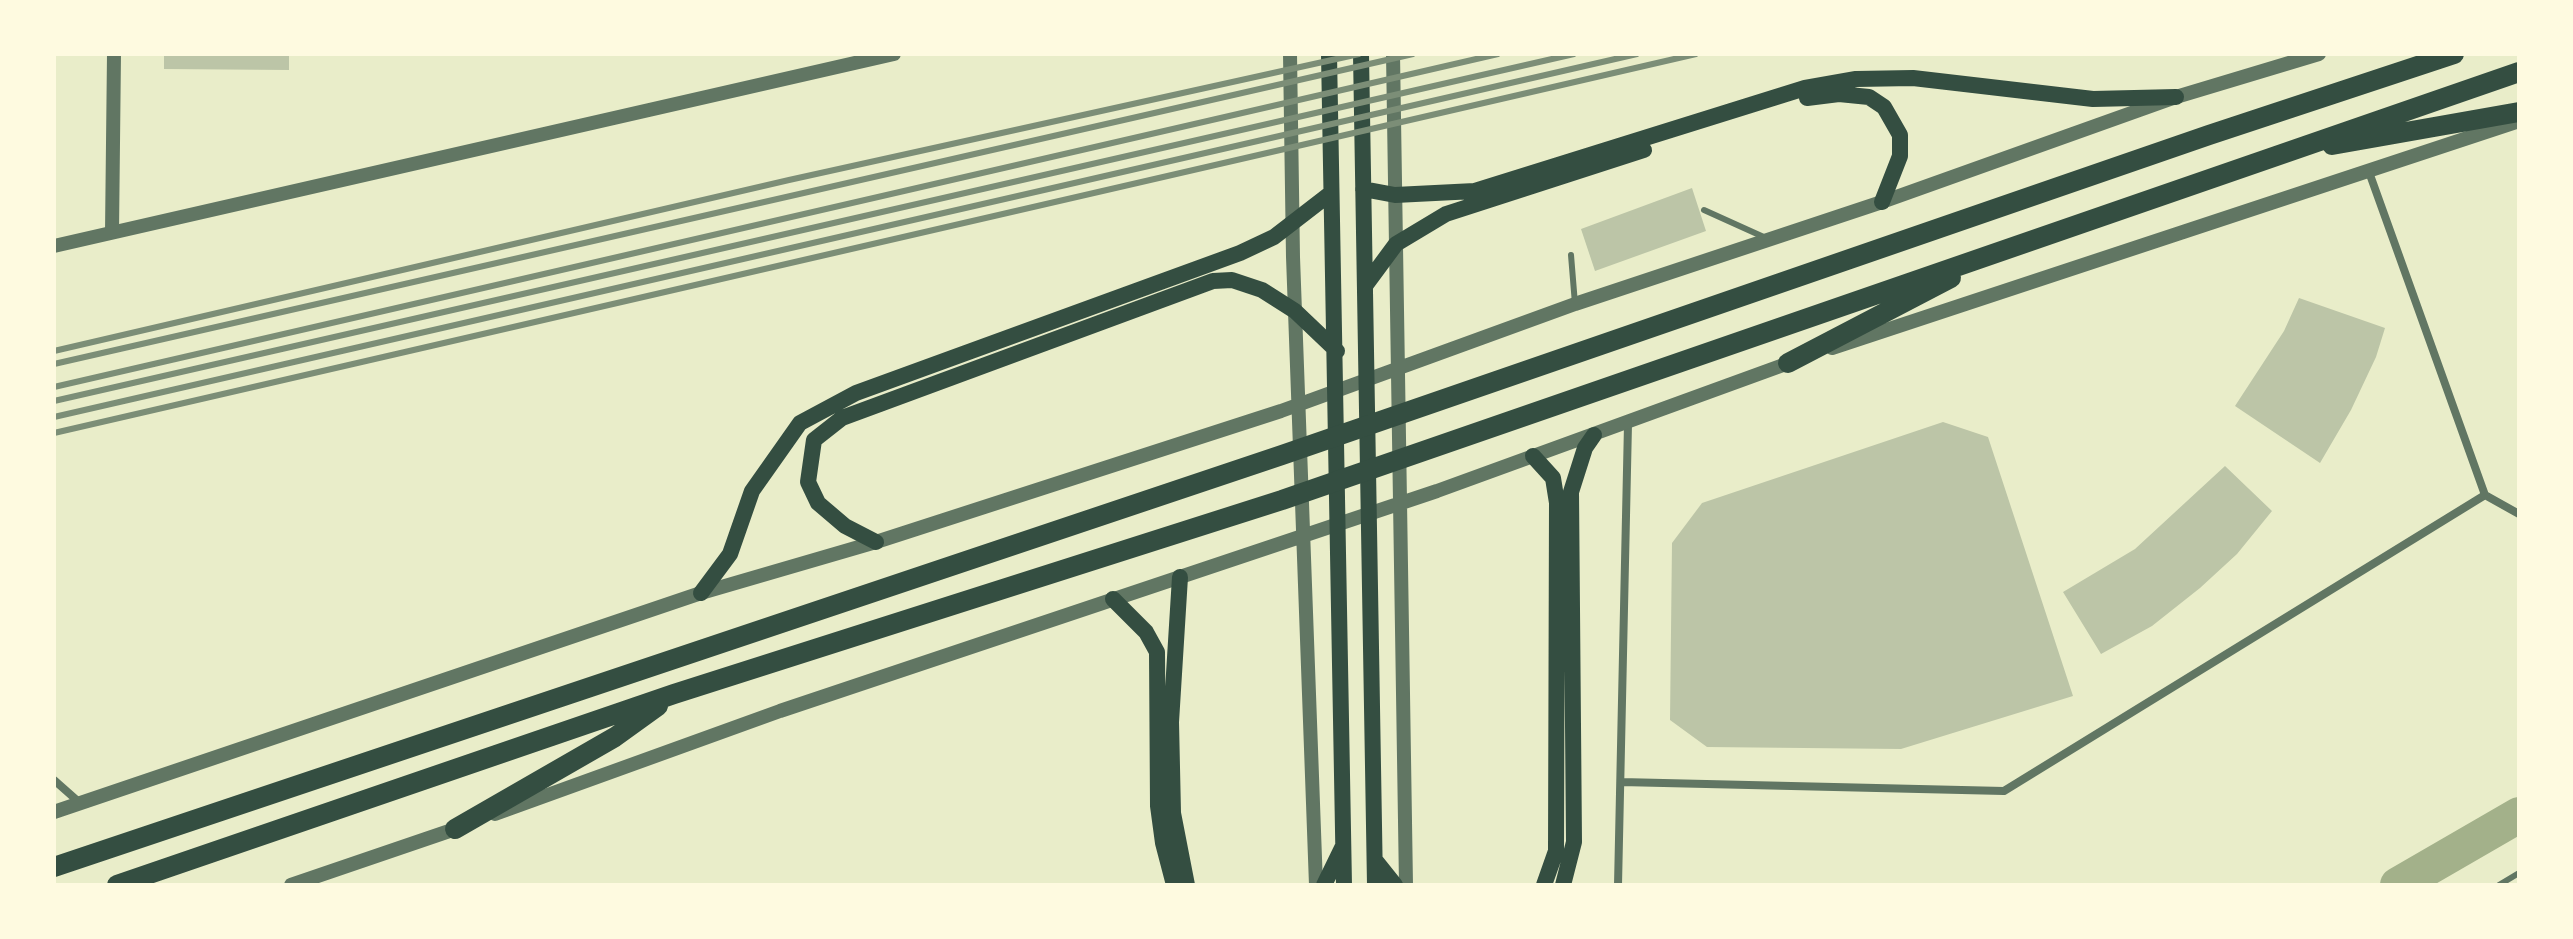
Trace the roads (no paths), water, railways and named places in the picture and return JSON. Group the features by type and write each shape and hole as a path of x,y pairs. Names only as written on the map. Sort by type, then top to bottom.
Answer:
{"highway":[{"path":"54,867 1282,455 2194,140 2454,54"},
{"path":"117,885 674,694 1282,500 2519,72"},
{"path":"2227,171 2339,144 2519,112"},
{"path":"1788,363 2015,245"},
{"path":"455,829 615,737 674,694"}],"main road":[{"path":"1329,54 1337,351 1344,885"},
{"path":"1361,54 1375,885"},
{"path":"1363,189 1395,195 1475,191 1805,88 1856,79 1913,78 2093,99 2176,97"},
{"path":"1365,286 1396,244 1446,214 1800,99 1839,94 1869,97 1884,107 1900,135 1900,156 1882,202"},
{"path":"701,593 730,554 752,491 800,423 856,393 1240,253 1274,237 1331,193"},
{"path":"876,542 845,526 818,503 808,482 814,440 842,418 1213,281 1232,280 1262,290 1295,311 1337,351"},
{"path":"1563,885 1574,842 1571,492 1585,448 1594,435"},
{"path":"1533,456 1553,478 1557,503 1556,851 1544,885"},
{"path":"1180,577 1171,722 1173,813 1187,885"},
{"path":"1113,599 1146,632 1157,652 1158,806 1163,843 1174,885"},
{"path":"1324,885 1343,847"},
{"path":"1375,860 1395,885"}],"street":[{"path":"112,232 114,54"},
{"path":"54,246 894,54"},
{"path":"1290,54 1292,222 1316,885"},
{"path":"1393,54 1409,847 1406,885"},
{"path":"54,812 701,593 876,542 1281,411 1575,304 1882,202 2176,97 2319,54"},
{"path":"291,885 780,711 1437,491 1628,424 1788,363 2519,121"},
{"path":"2369,172 2485,495 2519,514"},
{"path":"1618,885 1628,424"},
{"path":"1621,782 2004,791 2485,495"},
{"path":"54,780 80,803"}],"lane":[{"path":"1704,210 1769,240"},
{"path":"1571,255 1575,304"},
{"path":"2499,885 2519,873"}],"waterway":[{"path":"2398,885 2519,815"}],"railway":[{"path":"54,351 789,180 1359,54"},
{"path":"54,364 1413,54"},
{"path":"54,387 1498,54"},
{"path":"54,401 1574,54"},
{"path":"54,417 1637,54"},
{"path":"54,433 1696,54"}]}
